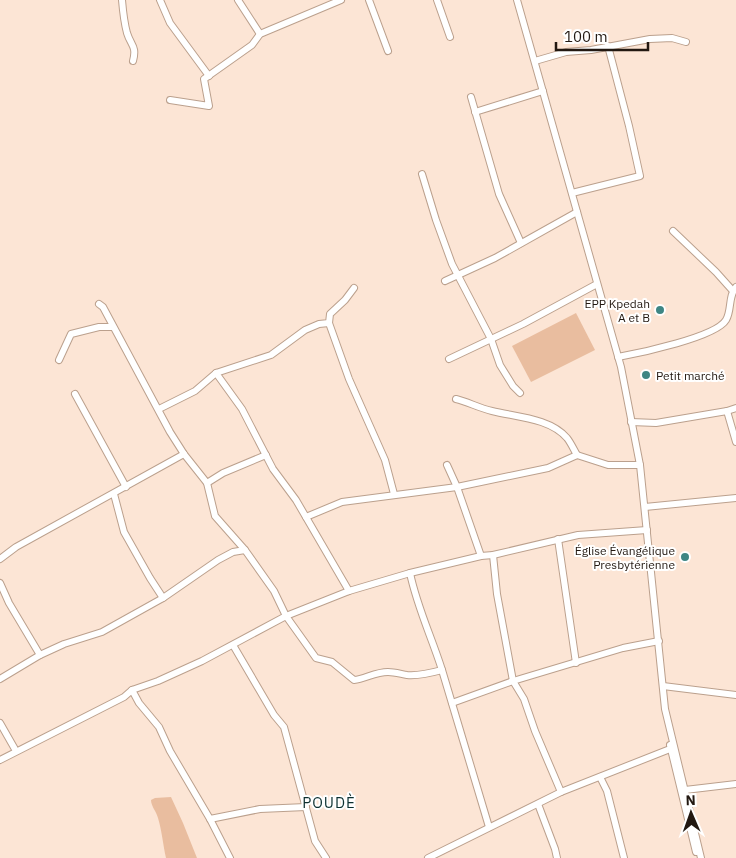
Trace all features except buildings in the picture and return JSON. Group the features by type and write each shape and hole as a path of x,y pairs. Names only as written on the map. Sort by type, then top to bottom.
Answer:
{"street":[{"path":"122,0 123,19 127,35 135,48 133,61"},
{"path":"160,0 170,23 208,76"},
{"path":"238,0 260,34"},
{"path":"170,100 209,106 204,79 252,45 260,34 341,0"},
{"path":"369,0 388,52"},
{"path":"437,0 450,37"},
{"path":"517,0 618,357 632,422 648,530 670,749 697,858"},
{"path":"535,61 566,52 650,39 672,38 686,42"},
{"path":"572,193 640,176 608,46"},
{"path":"475,112 543,91"},
{"path":"471,97 499,194 521,243"},
{"path":"422,174 452,264 491,340 500,365 513,386 520,393"},
{"path":"445,281 521,243 577,212"},
{"path":"618,357 663,348 717,329 727,319 734,289 673,230"},
{"path":"449,359 523,324 597,284"},
{"path":"354,288 345,300 330,314 329,323 349,379 385,460 394,494"},
{"path":"99,304 103,307 170,432 184,454 207,483 215,516 245,550 274,591 286,616 316,658 332,662 354,680 389,672 408,675 442,670"},
{"path":"159,409 195,391 216,373 270,355 305,330 329,323"},
{"path":"59,360 71,334 99,327 113,327"},
{"path":"216,373 242,409 273,469 306,516 349,591"},
{"path":"75,394 126,487"},
{"path":"456,399 484,409 527,417 545,424 568,439 577,455 608,466 640,466"},
{"path":"632,422 656,423 736,408"},
{"path":"727,411 736,442"},
{"path":"0,559 16,547 184,454"},
{"path":"207,483 223,473 266,455"},
{"path":"306,516 342,502 457,487 548,468 577,455"},
{"path":"447,465 457,487 481,556"},
{"path":"114,494 124,532 163,598"},
{"path":"645,508 736,498"},
{"path":"0,760 124,697 132,690 183,670 286,616 349,591 410,573 578,534 648,530"},
{"path":"558,539 576,663"},
{"path":"0,679 40,655 64,644 102,632 163,598 218,560 233,552 245,550"},
{"path":"493,555 497,594 513,682 524,699 535,731 561,792"},
{"path":"410,573 419,607 442,670 467,759 489,827"},
{"path":"0,583 40,655"},
{"path":"452,703 624,648 659,641"},
{"path":"233,645 274,715 284,727 315,841 326,858"},
{"path":"663,686 736,696"},
{"path":"132,690 139,703 159,727 170,751 210,819 230,858"},
{"path":"665,709 701,858"},
{"path":"0,723 16,752"},
{"path":"428,858 561,792 670,749"},
{"path":"600,777 607,791 624,858"},
{"path":"685,790 736,784"},
{"path":"538,804 557,858"},
{"path":"210,819 260,809 306,807"}],"shaded area":[{"path":"576,313 595,350 531,382 512,346"},
{"path":"171,797 197,858 166,858 157,815 151,800"}],"place":[{"name":"EPP Kpedah A et B","path":"660,310"},
{"name":"Petit marché","path":"646,375"},
{"name":"Église Évangélique Presbytérienne","path":"685,557"}],"district":[{"name":"POUDÈ","path":"329,802"}]}
